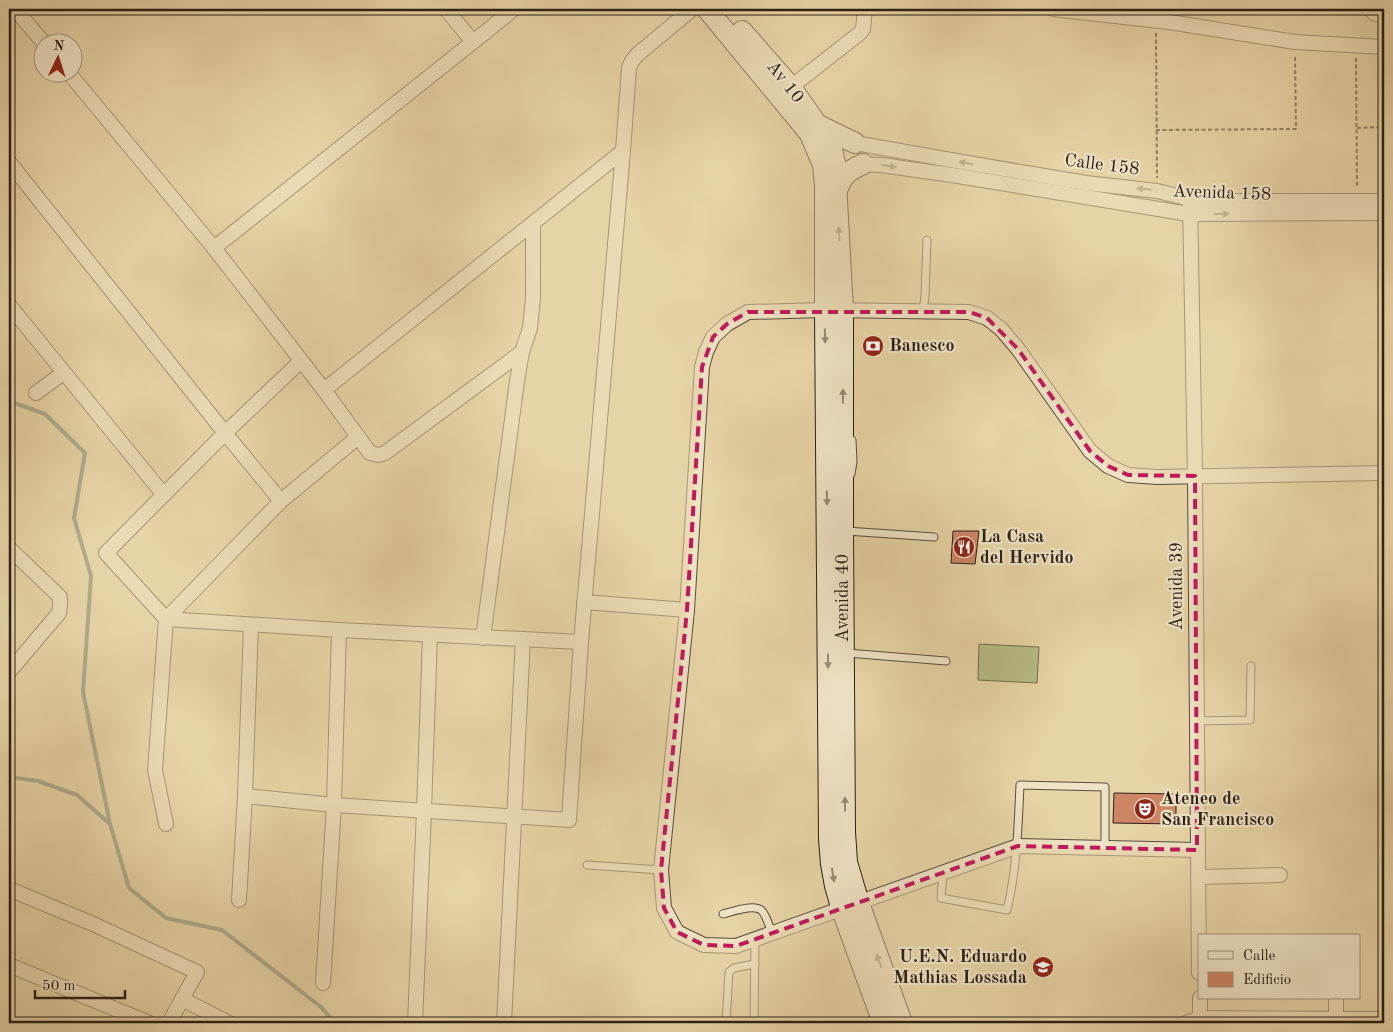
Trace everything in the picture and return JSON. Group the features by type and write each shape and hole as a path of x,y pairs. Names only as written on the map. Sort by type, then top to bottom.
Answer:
{"street":[{"path":"15,9 35,32"},
{"path":"446,9 473,42"},
{"path":"214,248 514,9"},
{"path":"245,796 334,805 569,820 584,602 629,68 638,54 692,9"},
{"path":"707,9 827,156 862,164 935,173 1000,176"},
{"name":"Av 10","path":"723,9 791,87 816,123 827,156"},
{"path":"791,87 860,33 865,9"},
{"path":"1053,9 1156,21 1294,42 1384,47"},
{"path":"1370,9 1374,13 1384,16"},
{"path":"76,82 214,248 324,390 370,453 378,455 385,453 522,352"},
{"path":"816,123 854,142"},
{"name":"Calle 158","path":"827,156 839,143 854,142 936,157 1000,176 1086,190 1157,191 1198,201 1287,208 1326,208 1357,201 1384,202"},
{"path":"324,390 623,151"},
{"name":"Avenida 40","path":"827,156 837,190 834,310 831,864 835,886 850,906 902,1023"},
{"name":"Avenida 40","path":"827,156 825,185 843,421 845,832 850,906 883,1023"},
{"path":"935,173 936,157"},
{"path":"9,162 225,434 281,501"},
{"path":"837,190 847,172 862,164"},
{"name":"Avenida 158","path":"1086,190 1189,214 1287,208"},
{"name":"Avenida 39","path":"1190,199 1195,476 1199,934"},
{"path":"1326,208 1384,214"},
{"path":"483,638 517,381 522,352 530,328 533,298 533,224"},
{"path":"9,305 164,495"},
{"path":"1197,850 1018,846 736,946 704,945 677,932 664,908 661,870 687,610 702,367 713,337 727,324 748,312 834,310 970,312 987,318 1002,329 1090,451 1108,466 1128,475 1157,477 1384,473"},
{"path":"301,361 106,553 166,619 581,642"},
{"path":"36,393 63,373"},
{"path":"166,824 155,770 166,619 281,501 358,436"},
{"path":"9,548 60,597 60,605 59,613 9,672"},
{"path":"584,602 687,610"},
{"path":"239,900 245,796 250,625"},
{"path":"323,983 334,805 339,630"},
{"path":"415,1023 430,635"},
{"path":"504,1023 523,639"},
{"path":"1198,877 1280,875"},
{"path":"9,889 93,924 197,972 169,1023"},
{"path":"9,965 149,1023"},
{"path":"182,999 229,1023"},
{"path":"1200,1000 1200,1018"},
{"path":"1336,1000 1336,1018"},
{"path":"1186,1023 1200,1018 1336,1018 1368,1021 1384,1019"}],"lane":[{"path":"923,312 927,240"},
{"path":"843,531 934,537"},
{"path":"844,653 946,661"},
{"path":"1196,721 1250,720 1250,666"},
{"path":"943,873 941,898 1007,910 1013,885 1018,846 1020,785 1105,787 1105,848"},
{"path":"587,866 661,870"},
{"path":"723,914 749,908 758,908 762,911 772,933"},
{"path":"754,1023 755,939"},
{"path":"726,1023 730,972 734,968 755,964"}],"path":[{"path":"1156,21 1157,191"},
{"path":"1156,130 1296,129 1294,42"},
{"path":"1356,45 1357,201"},
{"path":"1356,128 1384,127"}],"highlighted area":[{"path":"748,312 969,312 987,318 1018,349 1090,451 1108,466 1128,475 1195,476 1197,850 1018,846 736,946 704,945 677,932 664,908 661,870 687,610 702,367 713,337 727,324"}],"green space":[{"path":"979,644 1039,647 1037,683 978,680"}],"building":[{"name":"La Casa del Hervido","path":"953,531 979,531 975,564 951,563"},
{"name":"Ateneo de San Francisco","path":"1114,793 1176,794 1176,824 1113,823"}],"waterway":[{"path":"9,401 45,414 85,453 74,518 91,576 83,692 110,824 129,888 166,918 222,930 321,1007 335,1023"},
{"path":"9,777 38,781 77,795 110,824"}],"place":[{"name":"Banesco","path":"873,346"},
{"name":"La Casa del Hervido","path":"964,547"},
{"name":"Ateneo de San Francisco","path":"1145,809"},
{"name":"U.E.N. Eduardo Mathias Lossada","path":"1043,967"}]}
